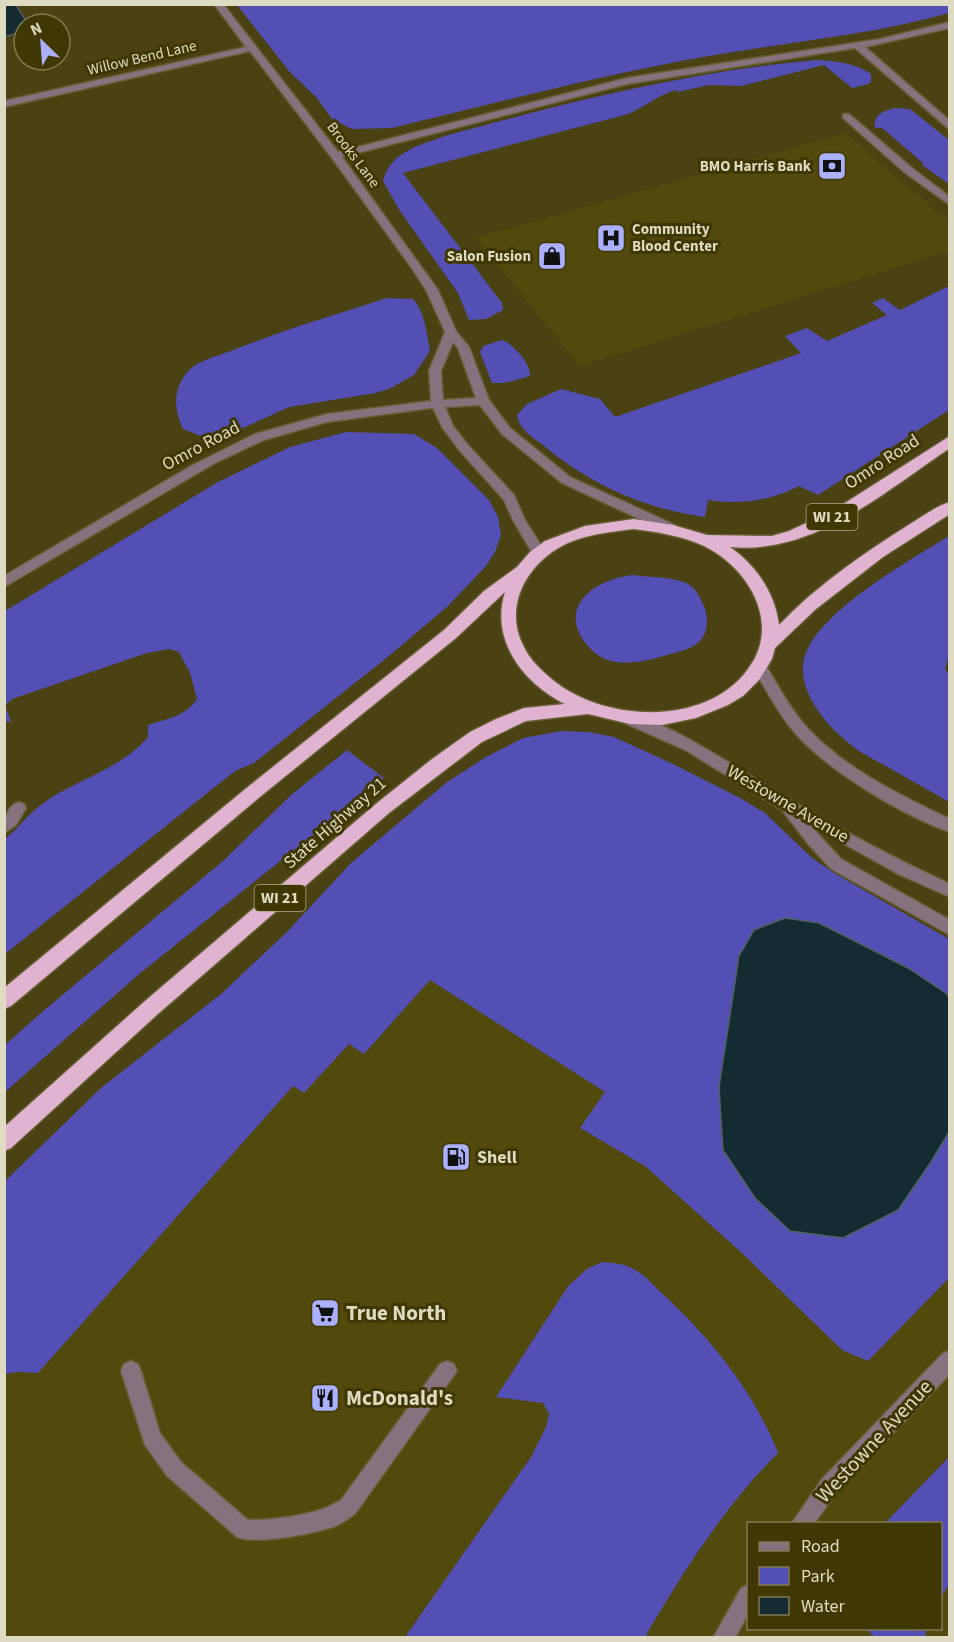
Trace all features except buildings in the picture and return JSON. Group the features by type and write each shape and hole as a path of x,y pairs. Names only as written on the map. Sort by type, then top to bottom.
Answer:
{"highway":[{"name":"Omro Road","path":"697,536 735,543 773,541 796,534 844,510 950,441"},
{"path":"523,569 509,598 508,629 521,660 548,687 585,708 625,717 667,718 705,709 737,691 760,668 770,645 794,618 833,585 908,532 950,507"},
{"path":"4,1000 255,790 450,634 490,595 539,553 566,537 599,527 634,524 670,528 697,536 732,556 757,582 771,612 770,645"},
{"name":"State Highway 21","path":"4,1141 152,1007 383,808 438,764 476,737 502,723 548,711 585,708"}],"street":[{"name":"Brooks Lane","path":"218,4 336,156 432,290 451,333 463,347 483,400"},
{"path":"336,156 627,81 857,45 950,25"},
{"path":"857,45 950,127"},
{"name":"Willow Bend Lane","path":"4,104 252,48"},
{"path":"846,116 950,202"},
{"path":"451,333 435,371 437,404 448,427 510,498 519,520 539,553"},
{"path":"483,400 506,431 555,473 600,497 670,528"},
{"name":"Omro Road","path":"4,582 190,472 258,438 321,420 398,407 483,400"},
{"path":"760,668 792,718 814,745 844,767 950,826"},
{"name":"Westowne Avenue","path":"625,717 692,747 783,803 903,869 950,891"},
{"path":"783,803 836,864 950,928"},
{"path":"4,827 19,808"},
{"name":"Westowne Avenue","path":"803,1522 830,1486 950,1360"},
{"path":"131,1371 152,1438 174,1469 244,1530 261,1530 331,1518 348,1507 447,1371"},
{"path":"723,1638 747,1597"}],"shaded area":[{"path":"846,133 949,222 949,251 580,366 475,238"},
{"path":"561,731 588,732 614,737 742,799 765,813 811,857 834,873 949,939 949,1637 5,1638 5,1181 101,1088 221,994 287,932 351,863 447,782 486,757 523,738"}],"green space":[{"path":"949,4 949,13 919,21 664,64 392,128 352,129 332,119 317,98 289,71 237,5"},
{"path":"817,60 858,67 871,74 871,81 869,84 852,88 824,65 741,86 709,85 678,92 676,90 625,115 403,173 502,303 503,310 486,319 469,320 458,293 400,211 383,181 387,171 400,155 448,135 631,89 724,72"},
{"path":"895,108 910,109 949,140 949,184 922,165 923,163 882,128 875,128 878,116"},
{"path":"949,286 949,410 818,495 799,486 777,495 744,502 708,500 705,517 661,508 619,493 579,472 530,436 518,420 517,415 527,404 561,389 600,399 615,417 801,353 785,336 807,328 827,341 887,315 872,303 883,298 900,310"},
{"path":"387,298 413,299 423,317 430,351 414,375 391,388 376,393 289,407 230,434 209,439 183,429 177,414 177,391 184,377 193,367 270,336"},
{"path":"502,340 521,355 528,365 530,376 505,383 492,383 480,352 483,346"},
{"path":"346,432 414,434 437,448 489,500 498,517 501,535 495,552 486,566 448,606 254,763 235,771 5,954 5,839 32,812 55,795 111,766 137,748 148,737 148,725 182,713 197,699 190,673 179,652 169,649 147,653 12,699 5,705 5,611 218,482 290,447"},
{"path":"949,536 950,651 945,669 950,675 949,802 862,753 843,738 818,711 807,689 803,666 809,647 822,628 840,610 887,575"},
{"path":"634,575 682,581 693,588 704,606 707,624 703,637 697,644 676,653 625,663 605,659 587,645 578,631 576,618 578,607 585,596 594,588 607,582"},
{"path":"5,705 11,722 5,721"},
{"path":"561,731 588,732 614,737 742,799 765,813 811,857 834,873 949,939 949,998 947,994 908,968 785,918 754,930 739,956 931,1162 949,1132 949,1278 868,1361 842,1350 743,1254 645,1166 580,1128 605,1092 430,980 364,1054 349,1044 304,1093 293,1086 38,1373 5,1374 5,1181 101,1088 221,994 287,932 351,863 447,782 486,757 523,738"},
{"path":"347,750 384,778 138,975 5,1092 5,1045 223,861 291,795"},
{"path":"602,1262 625,1265 641,1273 699,1330 744,1388 778,1453 722,1518 674,1588 645,1637 405,1637 531,1457 546,1427 549,1414 543,1403 496,1397 569,1285 587,1269"},
{"path":"949,1457 949,1584 942,1596 942,1522 886,1522"},
{"path":"868,1630 926,1630 925,1638 874,1637"}],"water":[{"path":"4,5 16,5 20,12 12,12 12,35 5,37"},
{"path":"785,918 819,923 908,968 947,994 949,998 949,1132 898,1210 843,1238 790,1231 755,1198 723,1150 719,1087 739,956 754,930"}],"place":[{"name":"BMO Harris Bank","path":"832,166"},
{"name":"Community Blood Center","path":"611,238"},
{"name":"Salon Fusion","path":"552,256"},
{"name":"Shell","path":"456,1157"},
{"name":"True North","path":"325,1313"},
{"name":"McDonald's","path":"325,1398"}]}
